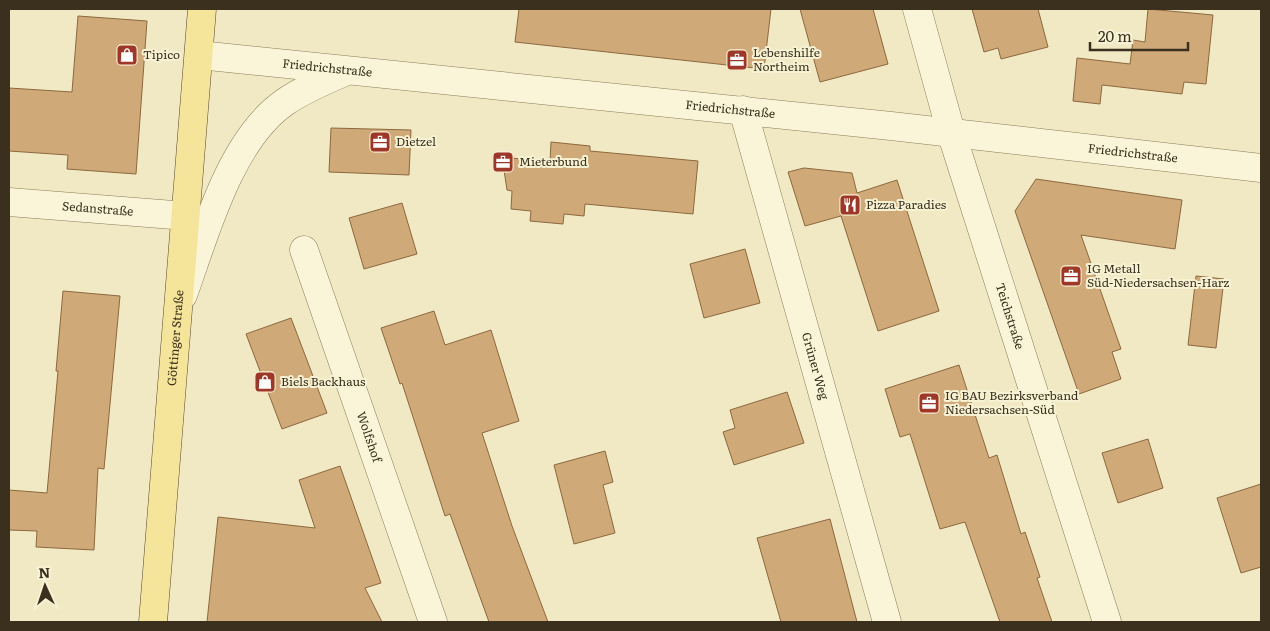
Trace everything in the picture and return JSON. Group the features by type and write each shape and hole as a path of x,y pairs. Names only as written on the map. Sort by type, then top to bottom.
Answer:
{"main road":[{"name":"Göttinger Straße","path":"153,622 202,9"}],"street":[{"name":"Teichstraße","path":"918,9 951,132 1107,622"},
{"name":"Friedrichstraße","path":"199,55 951,132 1261,168"},
{"path":"178,308 220,194 248,139 285,102 347,71"},
{"name":"Grüner Weg","path":"743,110 887,622"},
{"name":"Sedanstraße","path":"9,202 186,216"},
{"name":"Wolfshof","path":"304,250 433,622"}],"building":[{"path":"519,9 771,9 764,69 515,42"},
{"path":"800,9 873,9 888,64 820,82"},
{"path":"972,9 1038,9 1048,47 1001,59 998,48 984,52"},
{"path":"1148,9 1213,15 1206,84 1184,82 1182,94 1102,85 1100,104 1073,101 1077,58 1130,64 1133,40 1145,42"},
{"path":"78,16 147,21 136,174 67,169 68,155 9,151 9,88 72,92"},
{"path":"331,128 411,130 409,175 329,172"},
{"path":"551,142 590,146 590,151 698,161 693,214 585,204 584,216 564,214 563,224 530,221 531,211 511,209 512,191 507,190 502,157 550,162"},
{"path":"804,168 852,173 857,193 897,180 939,311 878,331 841,216 805,226 788,172"},
{"path":"1036,179 1182,200 1175,249 1081,235 1121,349 1112,352 1121,379 1079,394 1015,211"},
{"path":"402,203 417,254 364,269 349,218"},
{"path":"745,249 760,303 704,318 690,264"},
{"path":"1196,276 1224,279 1216,348 1188,345"},
{"path":"63,291 120,296 104,469 98,468 94,550 36,547 37,531 9,530 9,490 47,493"},
{"path":"434,311 445,345 491,330 519,421 482,433 512,526 548,622 489,622 450,514 445,516 402,383 400,384 381,328"},
{"path":"291,318 327,413 282,429 246,334"},
{"path":"959,365 989,458 997,455 1021,534 1025,532 1040,577 1037,578 1052,622 1000,622 965,522 940,529 910,434 900,437 885,389"},
{"path":"787,392 804,443 734,465 723,432 735,428 730,410"},
{"path":"1148,439 1163,488 1118,503 1102,453"},
{"path":"605,451 613,482 603,485 615,533 574,544 554,465"},
{"path":"340,466 381,583 365,588 382,622 207,622 218,517 315,528 299,480"},
{"path":"1261,484 1261,567 1241,573 1217,498"},
{"path":"830,519 857,622 781,622 757,538"}],"place":[{"name":"Tipico","path":"127,55"},
{"name":"Lebenshilfe Northeim","path":"737,60"},
{"name":"Dietzel","path":"380,142"},
{"name":"Mieterbund","path":"503,162"},
{"name":"Pizza Paradies","path":"850,205"},
{"name":"IG Metall Süd-Niedersachsen-Harz","path":"1071,276"},
{"name":"Biels Backhaus","path":"265,382"},
{"name":"IG BAU Bezirksverband Niedersachsen-Süd","path":"929,403"}]}
